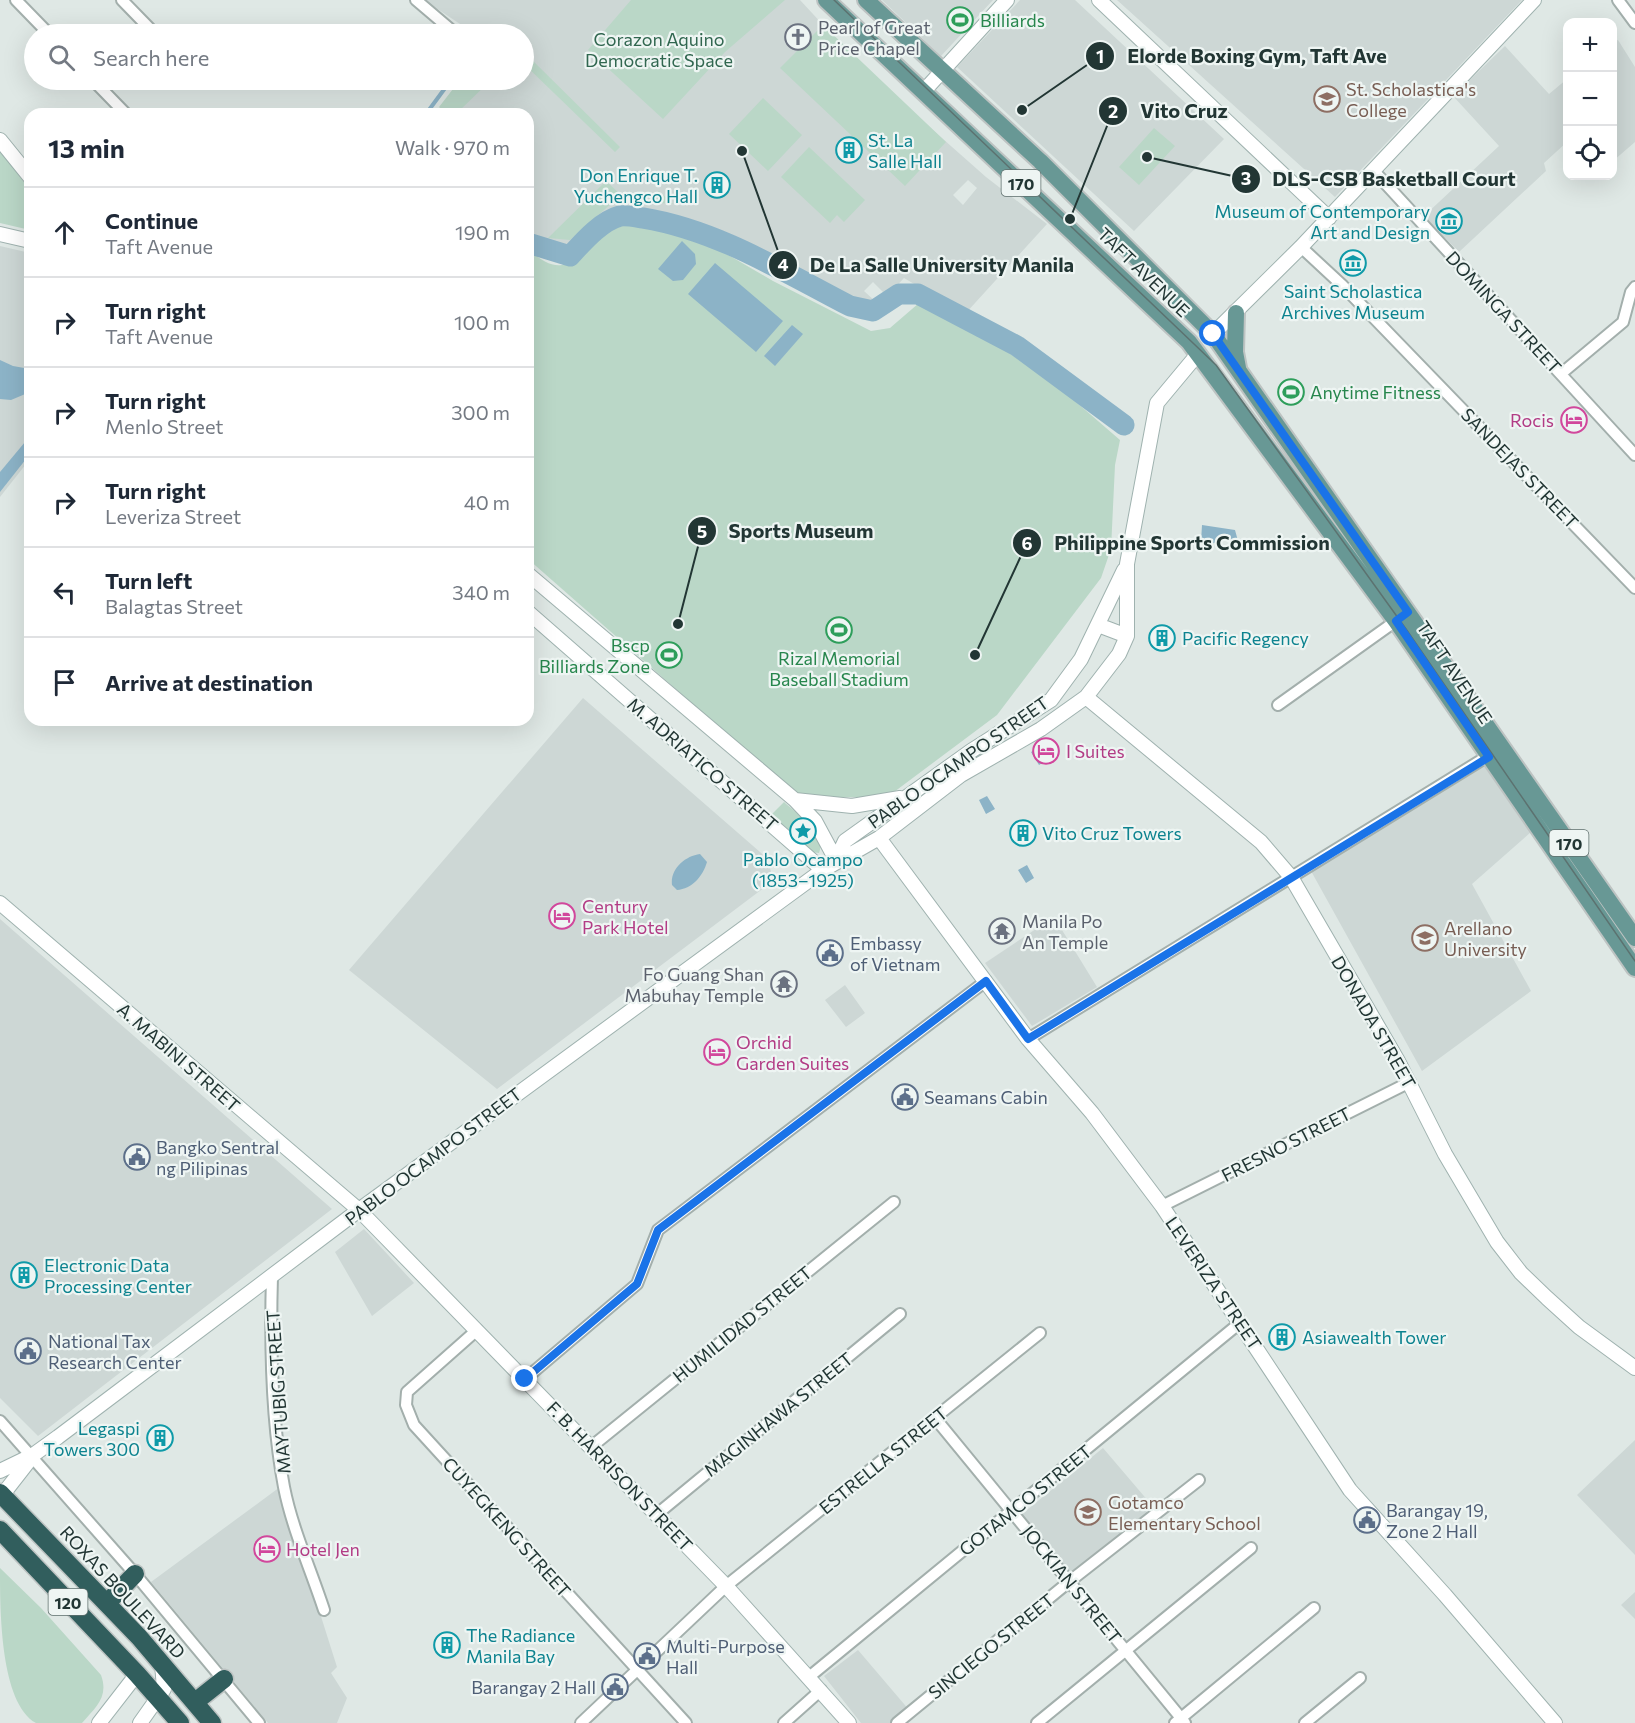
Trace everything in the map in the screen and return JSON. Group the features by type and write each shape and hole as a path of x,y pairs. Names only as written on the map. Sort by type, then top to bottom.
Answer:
{"highway":[{"name":"ROXAS BOULEVARD","path":"1,1496 107,1603 212,1723"},
{"name":"120","path":"0,1530 137,1674 177,1721"},
{"path":"107,1603 135,1574"},
{"path":"195,1702 224,1679"}],"main road":[{"name":"TAFT AVENUE","path":"826,0 1189,342 1402,616"},
{"name":"TAFT AVENUE","path":"866,0 1040,161 1213,334 1496,752 1635,968"},
{"path":"923,92 1007,0"},
{"path":"1099,0 1329,218"},
{"path":"1213,334 1329,218 1534,0"},
{"path":"0,140 24,170"},
{"path":"0,234 24,240"},
{"path":"1236,313 1235,352 1239,375"},
{"name":"PABLO OCAMPO STREET","path":"0,1471 33,1455 359,1210 836,860 879,838 961,775 1041,729 1086,697 1119,654 1127,636 1126,564 1157,403 1197,355"},
{"name":"PABLO OCAMPO STREET","path":"836,860 845,841 1051,700 1081,659 1126,564"},
{"name":"M. ADRIATICO STREET","path":"534,579 795,800 816,820 836,860"},
{"name":"M. ADRIATICO STREET","path":"534,617 823,870"},
{"path":"1098,625 1127,636"},
{"name":"DONADA STREET","path":"1086,697 1261,842 1291,877 1410,1082 1477,1211 1521,1273 1579,1327 1635,1368"},
{"path":"1051,700 1068,710"},
{"name":"TAFT AVENUE","path":"1496,752 1635,938"},
{"path":"795,800 852,806 908,796"},
{"name":"LEVERIZA STREET","path":"879,838 1028,1039 1092,1113 1162,1206 1241,1322 1350,1490 1445,1595 1555,1723"},
{"name":"A. MABINI STREET","path":"0,903 359,1210"},
{"name":"F. B. HARRISON STREET","path":"359,1210 726,1586 849,1723"},
{"name":"PABLO OCAMPO STREET","path":"1,1496 33,1455"},
{"path":"140,1723 164,1689 162,1664"},
{"path":"99,1723 137,1674"}],"street":[{"path":"16,0 39,24"},
{"path":"122,0 145,24"},
{"path":"416,0 444,24"},
{"path":"1618,0 1635,23"},
{"path":"103,90 120,108"},
{"name":"DOMINGA STREET","path":"1373,170 1635,455"},
{"name":"SANDEJAS STREET","path":"1301,247 1343,286 1635,588"},
{"path":"1562,373 1623,322 1631,292 1635,287"},
{"path":"1278,705 1402,616"},
{"path":"1028,1039 1496,752"},
{"path":"525,1379 637,1284 658,1230 986,981"},
{"name":"FRESNO STREET","path":"1162,1206 1410,1082"},
{"name":"HUMILIDAD STREET","path":"591,1447 894,1202"},
{"name":"MAYTUBIG STREET","path":"272,1276 275,1384 285,1489 324,1610"},
{"name":"MAGINHAWA STREET","path":"656,1515 900,1314"},
{"name":"GOTAMCO STREET","path":"809,1677 1241,1322"},
{"name":"CUYEGKENG STREET","path":"477,1330 407,1392 406,1406 414,1425 686,1723"},
{"name":"ESTRELLA STREET","path":"581,1723 726,1586 1040,1333"},
{"name":"JOCKIAN STREET","path":"935,1418 1126,1650 1180,1721"},
{"path":"0,1421 33,1455 260,1723"},
{"name":"SINCIEGO STREET","path":"897,1723 1070,1581 1200,1480"},
{"path":"1037,1723 1251,1548"},
{"path":"1180,1721 1314,1608"},
{"path":"1305,1723 1360,1678"},
{"path":"784,1723 821,1690"}],"shaded area":[{"path":"424,0 800,0 838,41 917,116 986,177 1047,224 965,314 904,278 872,312 851,308 745,253 738,260 700,229 624,212 608,215 565,250 547,252 534,242 534,108 439,108 453,90 534,90 534,24 460,24","holes":["968,180 977,188 963,205 953,195","873,282 884,293 876,302 864,291"]},
{"path":"882,0 993,0 941,56"},
{"path":"1020,0 1075,0 1224,139 1134,231 957,67"},
{"name":"St. Scholastica's College","path":"1117,0 1522,0 1335,197"},
{"path":"1617,40 1635,67 1635,142 1617,158 1617,72"},
{"path":"1505,46 1549,94 1563,82 1563,146 1544,163 1546,171 1459,252 1424,216 1499,146 1453,96"},
{"path":"0,246 24,252 24,467 0,497"},
{"name":"Century Park Hotel","path":"583,698 768,859 773,881 497,1089 349,970"},
{"name":"Arellano University","path":"1486,765 1531,832 1472,884 1531,991 1422,1071 1311,871"},
{"path":"1054,917 1097,987 1032,1026 985,963"},
{"name":"Bangko Sentral ng Pilipinas","path":"0,919 332,1209 38,1436 0,1398"},
{"path":"845,985 865,1013 846,1027 825,1000"},
{"path":"364,1229 414,1283 372,1316 335,1252"},
{"path":"1635,1440 1635,1555 1577,1495"},
{"name":"Gotamco Elementary School","path":"1103,1448 1155,1509 1072,1576 1022,1514"},
{"path":"280,1487 337,1667 331,1673 347,1698 337,1723 268,1723 151,1582"},
{"path":"1635,1592 1635,1619 1621,1605"},
{"path":"858,1650 910,1711 894,1723 861,1723 824,1676"}],"green space":[{"name":"Corazon Aquino Democratic Space","path":"631,0 785,0 725,52 663,119 588,50"},
{"path":"823,25 946,142 905,186 780,68"},
{"path":"534,62 620,147 615,152 534,74"},
{"path":"452,90 481,90 462,108 439,107"},
{"path":"763,98 802,135 768,171 729,134"},
{"path":"1154,128 1175,146 1139,185 1119,167"},
{"path":"809,147 865,200 844,222 837,215 830,223 781,177"},
{"path":"0,150 24,182 24,229 0,223"},
{"path":"606,181 621,195 570,240 548,238"},
{"path":"659,191 673,204 648,202"},
{"path":"617,220 706,242 773,281 871,331 890,328 919,303 979,333 1054,383 1120,440 1115,465 1111,549 1101,578 997,715 894,792 867,797 802,796 785,785 534,564 534,254 548,263 562,265 582,253"},
{"path":"784,802 815,831 819,839 819,853 812,852 771,815"},
{"path":"0,1568 41,1608 101,1675 102,1696 82,1723 36,1723 24,1712 15,1696 4,1654"}],"water":[{"path":"682,241 695,254 696,264 683,280 673,281 658,269"},
{"path":"715,263 783,321 756,352 688,294"},
{"path":"792,325 803,334 775,366 764,356"},
{"path":"0,360 24,368 24,395 11,400 0,399"},
{"path":"24,443 24,462 0,492 0,472"},
{"path":"1202,525 1235,530 1238,541 1234,544 1226,540 1210,544 1201,542"},
{"path":"1040,747 1047,760 1039,765 1031,752"},
{"path":"987,796 995,809 986,814 979,800"},
{"path":"700,854 707,862 703,872 692,884 677,890 672,885 676,869 684,860"},
{"path":"1027,865 1034,878 1026,883 1018,870"}],"waterway":[{"path":"430,108 444,90"},
{"path":"534,245 570,256 606,222 620,216 631,216 670,224 724,242 850,306 873,311 899,294 918,294 1017,346 1124,425"}],"tram line":[{"path":"834,0 1216,365 1406,629 1635,961"}],"place":[{"name":"Billiards","path":"960,20"},
{"name":"Pearl of Great Price Chapel","path":"798,37"},
{"name":"St. Scholastica's College","path":"1327,99"},
{"name":"Elorde Boxing Gym, Taft Ave","path":"1022,110"},
{"name":"St. La Salle Hall","path":"849,150"},
{"name":"De La Salle University Manila","path":"742,151"},
{"name":"DLS-CSB Basketball Court","path":"1147,157"},
{"name":"Don Enrique T. Yuchengco Hall","path":"717,185"},
{"name":"Vito Cruz","path":"1070,219"},
{"name":"Museum of Contemporary Art and Design","path":"1449,221"},
{"name":"Saint Scholastica Archives Museum","path":"1353,263"},
{"name":"Anytime Fitness","path":"1291,392"},
{"name":"Rocis","path":"1574,420"},
{"name":"Sports Museum","path":"678,624"},
{"name":"Rizal Memorial Baseball Stadium","path":"839,630"},
{"name":"Pacific Regency","path":"1162,638"},
{"name":"Bscp Billiards Zone","path":"669,655"},
{"name":"Philippine Sports Commission","path":"975,655"},
{"name":"I Suites","path":"1046,751"},
{"name":"Pablo Ocampo (1853–1925)","path":"803,831"},
{"name":"Vito Cruz Towers","path":"1023,833"},
{"name":"Century Park Hotel","path":"562,916"},
{"name":"Manila Po An Temple","path":"1002,931"},
{"name":"Arellano University","path":"1425,938"},
{"name":"Embassy of Vietnam","path":"830,953"},
{"name":"Fo Guang Shan Mabuhay Temple","path":"784,984"},
{"name":"Orchid Garden Suites","path":"717,1052"},
{"name":"Seamans Cabin","path":"905,1097"},
{"name":"Bangko Sentral ng Pilipinas","path":"137,1157"},
{"name":"Electronic Data Processing Center","path":"24,1275"},
{"name":"Asiawealth Tower","path":"1282,1337"},
{"name":"National Tax Research Center","path":"28,1351"},
{"name":"Legaspi Towers 300","path":"160,1438"},
{"name":"Gotamco Elementary School","path":"1088,1512"},
{"name":"Barangay 19, Zone 2 Hall","path":"1367,1520"},
{"name":"Hotel Jen","path":"267,1549"},
{"name":"The Radiance Manila Bay","path":"447,1645"},
{"name":"Multi-Purpose Hall","path":"647,1656"},
{"name":"Barangay 2 Hall","path":"615,1687"}],"route":[{"path":"525,1379 637,1284 658,1230 986,981 1028,1039 1489,757 1396,621 1408,612 1239,375 1213,334"}]}
